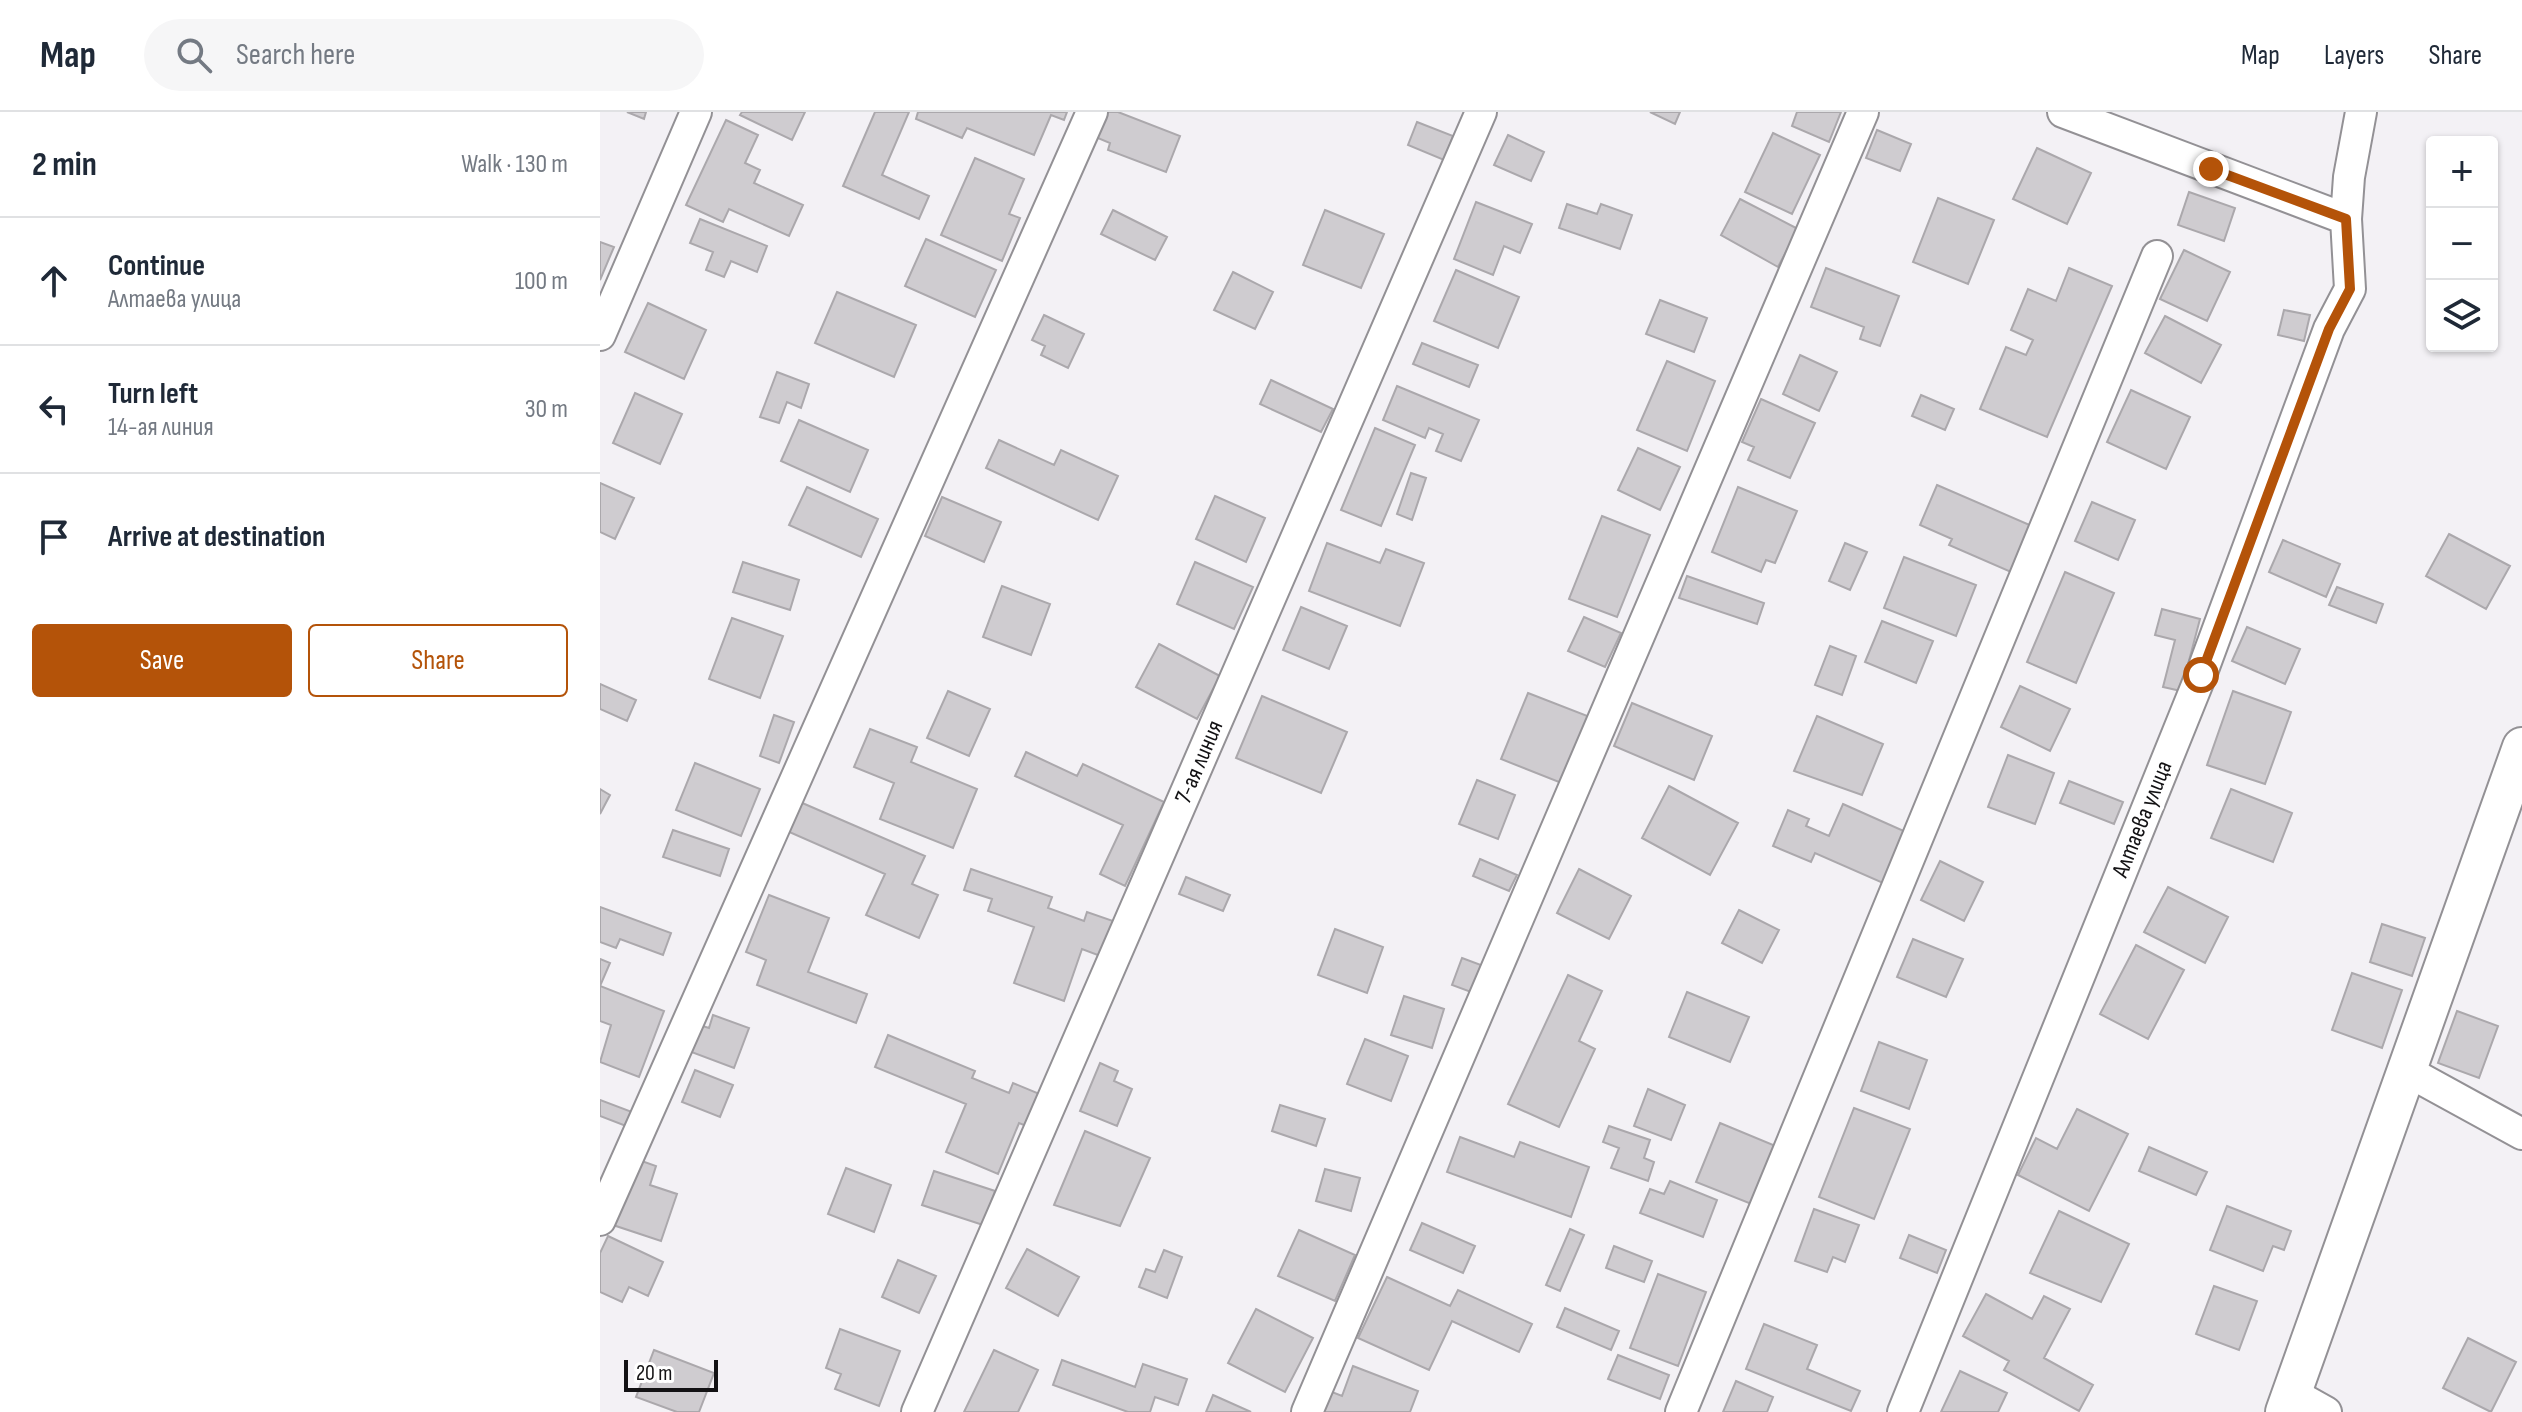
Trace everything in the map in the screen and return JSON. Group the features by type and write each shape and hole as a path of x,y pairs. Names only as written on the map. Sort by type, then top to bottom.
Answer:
{"street":[{"path":"600,335 696,112"},
{"path":"600,1220 1092,112"},
{"name":"7-ая линия","path":"917,1412 1481,112"},
{"path":"1307,1412 1863,112"},
{"path":"2063,112 2346,219"},
{"name":"Алтаева улица","path":"1903,1412 2201,675 2329,329 2350,289 2346,219 2361,112"},
{"path":"1681,1412 2157,256"},
{"path":"2326,1412 2288,1403 2520,760"},
{"path":"2407,1071 2522,1134"}],"building":[{"path":"627,112 646,112 644,119"},
{"path":"742,112 805,112 792,140 740,115"},
{"path":"875,112 909,112 882,175 929,196 919,219 843,186"},
{"path":"918,112 1067,112 1064,120 1051,115 1034,155 967,128 962,138 916,119"},
{"path":"1103,112 1118,112 1180,136 1166,172 1108,150 1110,143 1093,136"},
{"path":"1650,112 1680,112 1675,124"},
{"path":"1797,112 1841,112 1829,142 1792,126"},
{"path":"726,120 758,135 745,163 760,170 754,183 803,205 789,236 729,209 723,222 686,205"},
{"path":"1417,122 1453,136 1444,160 1408,145"},
{"path":"1877,130 1911,144 1900,171 1866,158"},
{"path":"1773,133 1820,155 1792,214 1745,192"},
{"path":"1508,135 1544,152 1531,181 1494,165"},
{"path":"2037,148 2091,173 2067,224 2013,199"},
{"path":"975,158 1024,179 1009,214 1020,218 1002,261 941,235"},
{"path":"2189,192 2235,208 2224,241 2178,225"},
{"path":"1938,198 1994,220 1968,284 1913,262"},
{"path":"1740,199 1798,229 1778,267 1721,235"},
{"path":"1476,202 1532,224 1520,253 1504,246 1493,275 1454,259"},
{"path":"1567,204 1597,214 1601,204 1632,215 1620,249 1559,228"},
{"path":"1113,210 1167,237 1155,260 1101,234"},
{"path":"1325,210 1384,234 1361,288 1303,265"},
{"path":"700,219 767,246 757,272 731,261 724,277 706,270 713,252 690,243"},
{"path":"926,239 996,270 975,317 905,286"},
{"path":"600,242 614,247 600,280"},
{"path":"2184,250 2230,272 2207,321 2160,299"},
{"path":"1826,268 1899,296 1880,346 1860,339 1864,327 1811,307"},
{"path":"2069,268 2112,286 2047,437 1980,409 2006,347 2026,355 2033,340 2011,330 2028,289 2056,301"},
{"path":"1456,270 1519,297 1498,348 1434,321"},
{"path":"1233,272 1273,292 1255,329 1214,310"},
{"path":"837,292 916,325 894,377 815,343"},
{"path":"1660,300 1707,318 1694,352 1646,334"},
{"path":"648,303 706,330 684,379 625,352"},
{"path":"2284,310 2310,315 2304,341 2278,335"},
{"path":"1044,315 1084,334 1068,368 1041,355 1045,346 1032,340"},
{"path":"2165,316 2221,345 2201,383 2145,353"},
{"path":"1422,343 1478,365 1469,387 1413,364"},
{"path":"1800,355 1837,372 1819,411 1783,394"},
{"path":"1667,361 1715,381 1687,451 1637,430"},
{"path":"777,372 809,384 801,408 787,402 779,423 760,417"},
{"path":"1271,380 1333,409 1321,432 1260,404"},
{"path":"1397,386 1479,420 1461,461 1436,451 1443,434 1429,428 1425,438 1383,420"},
{"path":"2131,390 2190,417 2166,469 2107,442"},
{"path":"635,393 682,414 660,464 613,443"},
{"path":"1921,395 1954,409 1945,430 1912,416"},
{"path":"1761,399 1815,423 1790,478 1748,460 1754,447 1742,442"},
{"path":"799,420 868,450 850,492 781,461"},
{"path":"1375,428 1415,445 1381,526 1341,510"},
{"path":"999,440 1054,465 1061,450 1118,476 1098,520 986,468"},
{"path":"1638,448 1680,467 1660,510 1618,490"},
{"path":"1411,473 1426,478 1412,520 1397,514"},
{"path":"600,483 634,498 615,539 600,532"},
{"path":"1937,485 2032,526 2011,572 1949,545 1952,539 1920,525"},
{"path":"807,487 878,519 861,557 789,525"},
{"path":"1738,487 1797,511 1775,563 1766,560 1761,572 1712,552"},
{"path":"1215,496 1265,518 1246,562 1196,539"},
{"path":"942,497 1001,522 984,562 925,536"},
{"path":"2092,502 2135,520 2118,560 2075,541"},
{"path":"1602,516 1650,535 1617,617 1569,599"},
{"path":"2449,534 2510,566 2486,609 2426,576"},
{"path":"2283,540 2340,564 2326,597 2269,572"},
{"path":"1327,543 1380,563 1386,549 1424,563 1400,626 1309,591"},
{"path":"1845,543 1867,552 1850,590 1829,581"},
{"path":"1904,557 1976,585 1956,636 1884,608"},
{"path":"743,562 799,580 790,610 733,592"},
{"path":"1195,562 1253,587 1234,629 1177,604"},
{"path":"2065,572 2114,593 2076,683 2027,662"},
{"path":"1687,576 1764,603 1757,624 1679,598"},
{"path":"1002,586 1050,604 1031,655 983,637"},
{"path":"2337,587 2383,604 2376,623 2329,605"},
{"path":"1301,607 1347,626 1329,669 1283,650"},
{"path":"2162,609 2200,619 2181,691 2163,687 2175,640 2155,635"},
{"path":"1584,617 1621,633 1605,667 1568,651"},
{"path":"732,618 783,636 760,698 709,679"},
{"path":"1882,621 1933,641 1916,683 1865,662"},
{"path":"2247,627 2300,649 2285,684 2232,661"},
{"path":"1159,644 1220,676 1197,719 1136,687"},
{"path":"1830,646 1856,656 1842,695 1815,685"},
{"path":"600,684 636,700 627,721 600,709"},
{"path":"2020,686 2070,709 2050,751 2001,727"},
{"path":"948,691 990,709 969,756 927,738"},
{"path":"2233,691 2291,712 2265,784 2207,765"},
{"path":"1528,693 1590,717 1564,784 1501,759"},
{"path":"1262,696 1347,732 1321,793 1236,758"},
{"path":"1632,703 1712,736 1694,780 1614,746"},
{"path":"774,715 794,722 779,763 760,756"},
{"path":"1817,716 1883,744 1862,795 1794,771"},
{"path":"870,729 917,747 911,762 977,789 953,848 880,819 894,783 854,767"},
{"path":"1026,752 1077,776 1083,764 1164,802 1125,886 1100,874 1123,825 1015,776"},
{"path":"2008,755 2054,773 2035,824 1988,807"},
{"path":"695,763 760,789 741,836 676,810"},
{"path":"1477,780 1515,795 1498,839 1459,824"},
{"path":"2069,781 2123,802 2114,824 2060,803"},
{"path":"1669,786 1738,823 1710,875 1642,838"},
{"path":"600,789 610,795 600,814"},
{"path":"2231,789 2292,813 2273,862 2211,838"},
{"path":"800,802 925,856 912,884 938,895 919,938 866,915 885,874 787,831"},
{"path":"1843,804 1906,832 1883,883 1815,853 1811,862 1773,846 1788,810 1809,819 1806,826 1829,836"},
{"path":"673,830 729,849 720,876 663,857"},
{"path":"1480,859 1517,875 1509,891 1473,876"},
{"path":"1940,861 1983,882 1964,921 1921,900"},
{"path":"971,869 1052,897 1048,908 1084,921 1087,912 1116,922 1103,957 1082,949 1064,1001 1014,983 1034,927 988,911 992,899 964,890"},
{"path":"1579,869 1631,896 1609,939 1557,913"},
{"path":"1186,877 1230,895 1223,911 1179,894"},
{"path":"2168,887 2228,917 2205,963 2144,932"},
{"path":"769,895 829,918 808,972 867,994 856,1023 757,985 766,960 746,952"},
{"path":"600,907 671,933 663,955 620,939 616,948 600,942"},
{"path":"1739,910 1779,930 1762,963 1722,943"},
{"path":"2382,924 2425,938 2412,976 2370,962"},
{"path":"1335,929 1383,947 1367,993 1318,975"},
{"path":"1913,939 1963,959 1946,997 1897,977"},
{"path":"2136,945 2184,970 2148,1039 2100,1014"},
{"path":"1462,958 1481,965 1471,992 1452,985"},
{"path":"600,959 610,963 600,986"},
{"path":"2352,973 2402,990 2382,1048 2332,1030"},
{"path":"1568,975 1602,991 1579,1041 1595,1049 1559,1127 1508,1104"},
{"path":"600,986 664,1011 639,1077 600,1062 611,1025 600,1021"},
{"path":"1687,992 1749,1017 1730,1062 1669,1037"},
{"path":"1404,996 1444,1009 1432,1048 1391,1035"},
{"path":"2457,1011 2498,1026 2479,1078 2438,1063"},
{"path":"713,1015 749,1028 734,1068 686,1050 696,1024 709,1028"},
{"path":"888,1035 975,1071 972,1078 1009,1093 1013,1083 1042,1095 1029,1127 1019,1123 998,1174 946,1152 966,1104 875,1067"},
{"path":"1365,1039 1408,1056 1391,1101 1347,1084"},
{"path":"1879,1042 1927,1060 1909,1109 1861,1091"},
{"path":"1100,1063 1118,1071 1114,1081 1132,1089 1117,1126 1080,1111"},
{"path":"695,1070 733,1085 720,1117 682,1102"},
{"path":"1648,1089 1685,1105 1671,1140 1634,1126"},
{"path":"600,1100 632,1112 626,1126 600,1116"},
{"path":"1280,1105 1325,1119 1316,1146 1272,1131"},
{"path":"1854,1108 1910,1129 1874,1219 1819,1197"},
{"path":"2077,1109 2128,1134 2089,1211 2018,1175 2036,1138 2057,1149"},
{"path":"1720,1123 1778,1147 1754,1205 1696,1182"},
{"path":"1609,1126 1650,1140 1644,1158 1654,1162 1648,1181 1611,1168 1619,1148 1603,1142"},
{"path":"1085,1131 1150,1158 1120,1226 1054,1205"},
{"path":"1460,1137 1514,1157 1520,1142 1589,1167 1571,1217 1447,1172"},
{"path":"2149,1147 2207,1172 2196,1195 2139,1171"},
{"path":"636,1159 656,1166 650,1185 677,1194 661,1241 613,1225"},
{"path":"846,1168 891,1185 874,1232 828,1214"},
{"path":"1325,1169 1360,1178 1351,1211 1316,1201"},
{"path":"934,1171 995,1191 983,1225 922,1205"},
{"path":"1670,1181 1717,1200 1703,1237 1640,1213 1650,1189 1664,1194"},
{"path":"2227,1206 2291,1231 2284,1250 2273,1246 2263,1271 2210,1250"},
{"path":"1814,1209 1859,1225 1845,1262 1833,1257 1827,1272 1795,1261"},
{"path":"2059,1211 2129,1244 2101,1302 2030,1273"},
{"path":"1422,1223 1475,1246 1463,1273 1410,1250"},
{"path":"1570,1229 1584,1235 1560,1291 1546,1285"},
{"path":"1299,1230 1355,1255 1335,1301 1278,1276"},
{"path":"1909,1235 1946,1250 1937,1273 1900,1258"},
{"path":"608,1236 663,1262 648,1296 629,1287 622,1302 600,1292 600,1253"},
{"path":"1614,1246 1652,1261 1644,1282 1606,1268"},
{"path":"1027,1249 1079,1277 1058,1316 1006,1288"},
{"path":"1164,1250 1182,1257 1167,1298 1139,1287 1146,1269 1155,1272"},
{"path":"898,1260 936,1276 919,1313 882,1297"},
{"path":"1658,1274 1706,1292 1678,1366 1630,1348"},
{"path":"1387,1277 1450,1306 1458,1290 1532,1324 1519,1352 1452,1321 1429,1370 1358,1338"},
{"path":"2214,1286 2257,1301 2239,1350 2196,1334"},
{"path":"1986,1294 2032,1319 2044,1296 2070,1309 2044,1358 2093,1385 2079,1411 2004,1370 2009,1361 1963,1336"},
{"path":"1565,1308 1619,1331 1611,1350 1557,1327"},
{"path":"1256,1309 1313,1338 1285,1392 1228,1363"},
{"path":"1764,1324 1817,1345 1807,1369 1860,1391 1851,1411 1746,1369"},
{"path":"840,1329 900,1351 879,1406 835,1389 841,1374 826,1368"},
{"path":"2468,1338 2516,1362 2491,1412 2443,1388"},
{"path":"654,1350 714,1373 699,1412 677,1412 636,1397"},
{"path":"994,1350 1038,1370 1018,1412 964,1412"},
{"path":"1618,1355 1669,1375 1660,1399 1608,1379"},
{"path":"1062,1360 1135,1387 1143,1364 1187,1379 1178,1405 1155,1397 1150,1412 1128,1412 1053,1385"},
{"path":"1353,1366 1418,1391 1410,1412 1318,1412 1327,1390 1342,1396"},
{"path":"1960,1371 2007,1393 1998,1412 1941,1412"},
{"path":"1736,1381 1773,1397 1767,1412 1723,1412"},
{"path":"1213,1395 1251,1412 1206,1412"}],"route":[{"path":"2201,675 2329,329 2350,289 2346,219 2211,169"}]}
